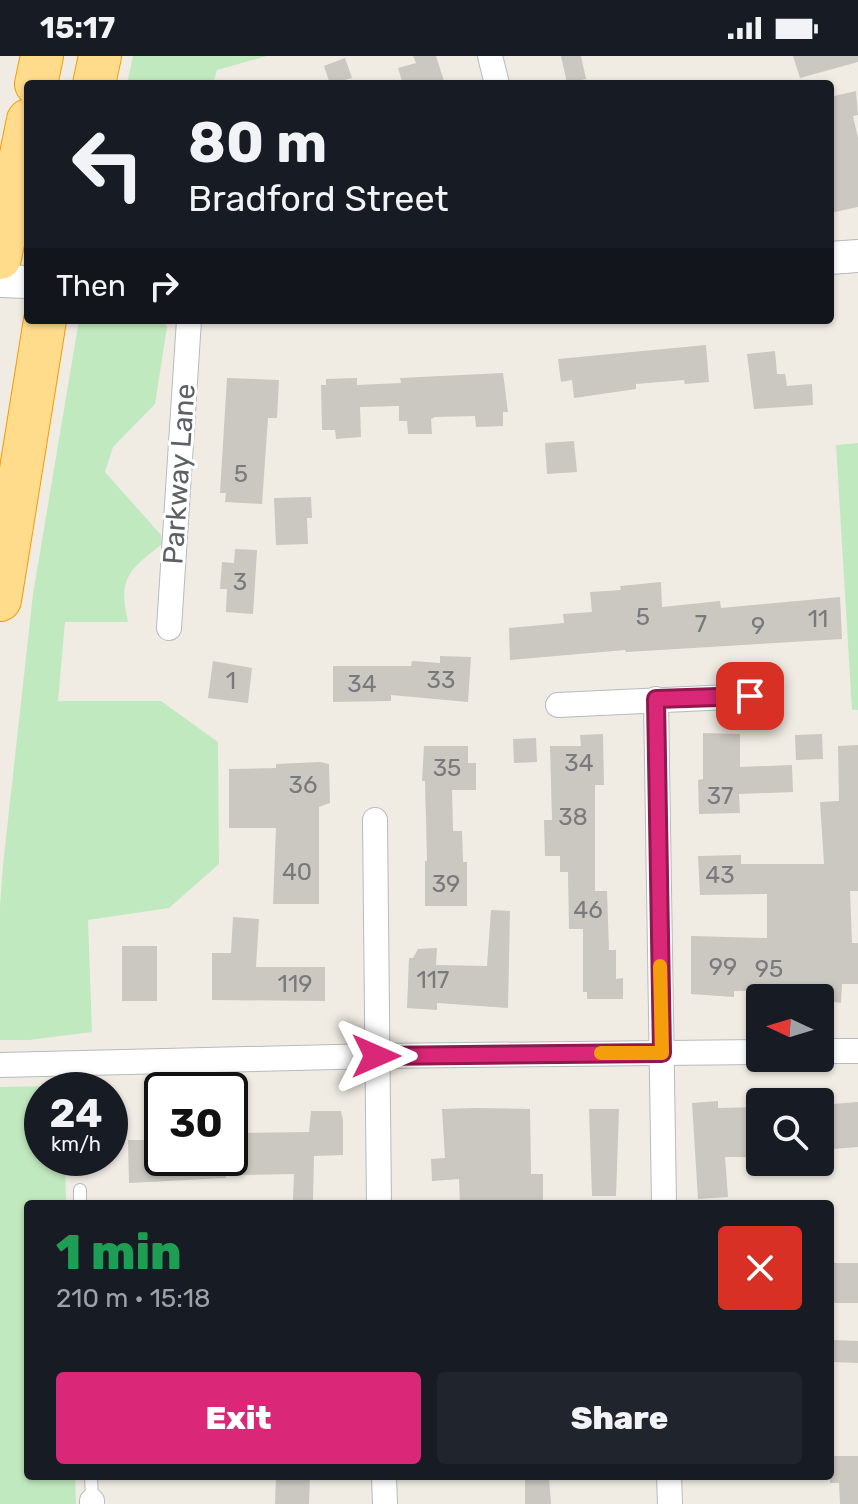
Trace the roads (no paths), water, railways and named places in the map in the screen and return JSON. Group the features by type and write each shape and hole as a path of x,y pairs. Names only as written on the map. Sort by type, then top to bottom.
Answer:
{"highway":[{"path":"37,80 42,56"},
{"path":"95,80 100,56"},
{"path":"0,258 24,140"},
{"path":"0,600 44,324"}],"main road":[{"path":"834,258 858,256"},
{"path":"0,281 24,282"}],"street":[{"path":"490,56 496,80"},
{"name":"Parkway Lane","path":"169,628 189,324"},
{"path":"558,705 750,696"},
{"path":"656,699 664,1200"},
{"path":"375,820 379,1200"},
{"path":"834,1051 858,1051"},
{"path":"0,1065 376,1056 746,1052"},
{"path":"384,1480 385,1504"},
{"path":"669,1480 670,1504"}],"lane":[{"path":"80,1190 80,1200"},
{"path":"91,1480 92,1503"}]}
